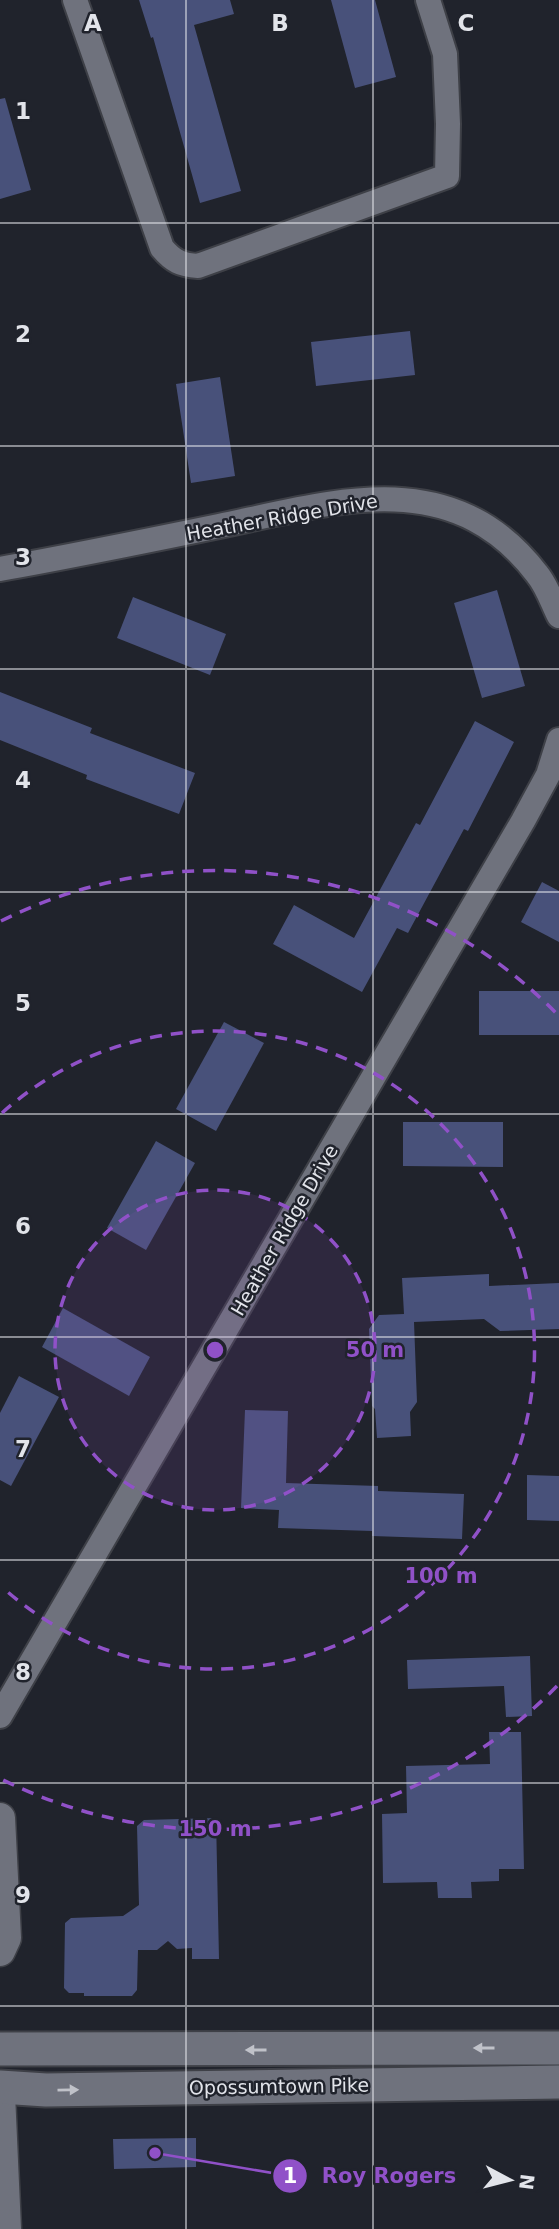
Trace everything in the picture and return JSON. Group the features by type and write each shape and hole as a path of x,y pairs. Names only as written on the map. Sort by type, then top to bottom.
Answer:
{"main road":[{"name":"Opossumtown Pike","path":"0,2049 559,2048"},
{"name":"Opossumtown Pike","path":"0,2087 46,2090 559,2082"}],"street":[{"path":"75,0 162,248 173,261 198,266 447,176 445,54 428,0"},
{"name":"Heather Ridge Drive","path":"0,569 369,498 417,500 458,511 493,530 517,550 539,576 559,616"},
{"name":"Heather Ridge Drive","path":"0,1716 523,821 548,775 559,740"},
{"path":"0,1818 6,1938 0,1951"},
{"path":"0,2094 6,2229"}],"building":[{"path":"139,0 230,0 234,14 194,25 241,191 200,203 153,37 151,38"},
{"path":"331,0 375,0 396,77 355,88"},
{"path":"5,98 31,190 0,199 0,99"},
{"path":"410,331 415,375 316,386 311,342"},
{"path":"220,377 235,476 191,483 176,384"},
{"path":"497,590 525,686 482,698 454,603"},
{"path":"133,597 226,634 210,675 117,638"},
{"path":"0,692 92,728 90,733 195,773 179,814 86,779 87,775 0,740"},
{"path":"475,721 514,742 468,831 464,829 408,933 397,928 362,992 273,944 294,905 354,938 416,823 420,825"},
{"path":"542,882 559,891 559,942 521,922"},
{"path":"479,991 559,991 559,1035 479,1035"},
{"path":"224,1022 264,1043 216,1131 176,1109"},
{"path":"403,1122 503,1122 503,1167 403,1166"},
{"path":"156,1141 195,1163 146,1250 107,1228"},
{"path":"489,1274 489,1286 559,1283 559,1329 500,1331 484,1319 414,1322 417,1402 410,1412 411,1436 377,1438 375,1409 372,1406 369,1329 379,1315 404,1314 402,1278"},
{"path":"63,1308 150,1357 129,1396 42,1347"},
{"path":"19,1376 59,1397 11,1486 0,1480 0,1413"},
{"path":"245,1410 288,1411 286,1483 378,1486 378,1491 464,1494 462,1539 372,1536 372,1531 278,1528 279,1510 241,1508"},
{"path":"527,1475 559,1476 559,1521 527,1520"},
{"path":"530,1656 532,1716 506,1717 504,1686 408,1689 407,1660"},
{"path":"489,1732 521,1732 524,1869 499,1869 499,1881 471,1882 472,1898 438,1898 437,1882 383,1883 382,1814 407,1813 406,1766 490,1764"},
{"path":"216,1818 219,1959 192,1959 192,1948 177,1949 168,1941 157,1950 138,1950 137,1990 132,1996 84,1996 84,1993 69,1993 64,1988 65,1923 71,1918 123,1916 139,1905 137,1826 144,1820"},
{"path":"196,2138 196,2167 114,2169 113,2139"}],"place":[{"name":"Roy Rogers","path":"155,2153"}]}
